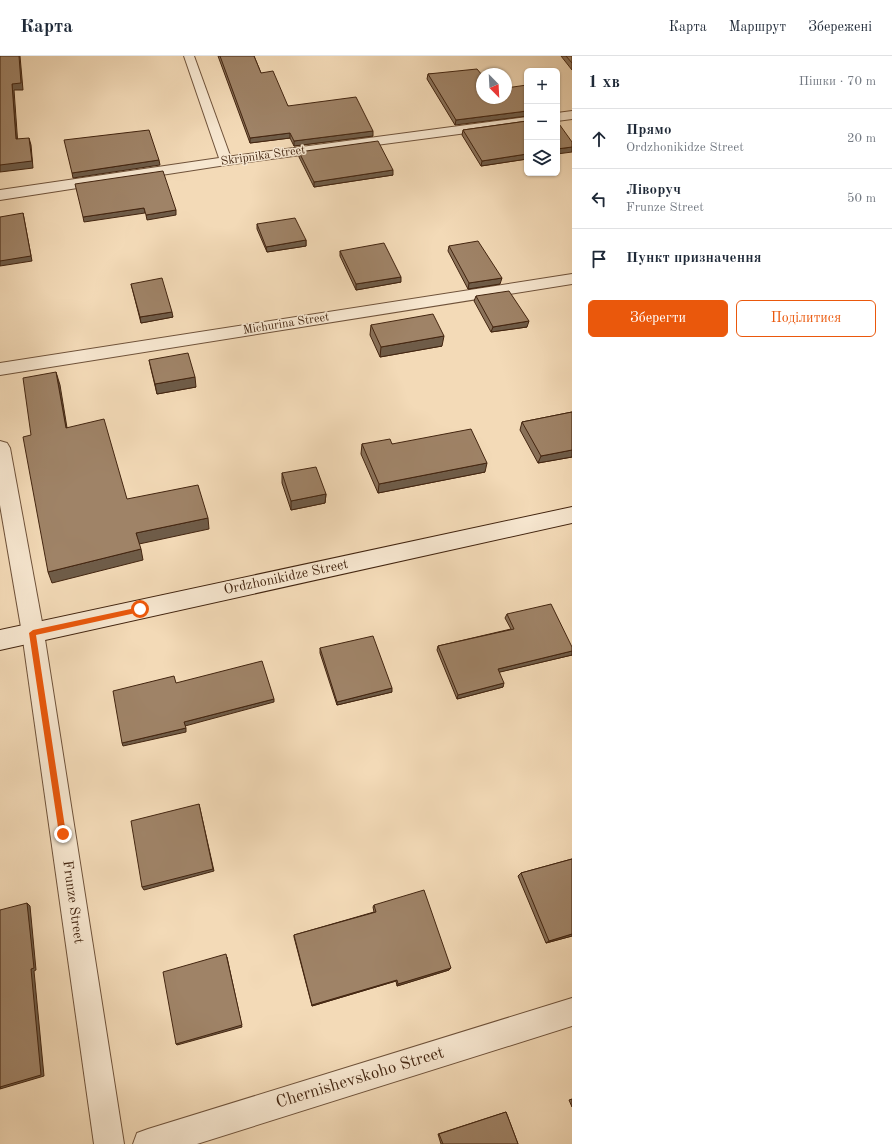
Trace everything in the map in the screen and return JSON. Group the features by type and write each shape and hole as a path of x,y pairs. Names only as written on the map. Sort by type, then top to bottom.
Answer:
{"street":[{"path":"560,117 572,115"},
{"name":"Skripnika Street","path":"0,195 226,161 524,121"},
{"name":"Michurina Street","path":"0,369 572,279"},
{"name":"Frunze Street","path":"0,448 33,633 109,1144"},
{"name":"Ordzhonikidze Street","path":"0,640 572,515"},
{"name":"Chernishevskoho Street","path":"148,1144 572,1012"}],"lane":[{"path":"189,56 226,161"}],"building":[{"path":"0,56 19,56 21,83 12,84 16,139 29,138 32,161 0,165"},
{"path":"220,56 254,56 261,73 273,71 288,106 356,97 373,131 294,141 290,133 250,138"},
{"path":"566,56 572,56 572,63"},
{"path":"476,69 476,104 512,104 512,87 524,85 524,111 456,120 428,74"},
{"path":"524,121 524,154 482,161 463,130"},
{"path":"560,125 572,142 572,147 560,149"},
{"path":"149,130 159,160 72,173 64,140"},
{"path":"378,141 393,170 314,182 299,152"},
{"path":"163,171 176,210 146,215 144,208 83,217 75,184"},
{"path":"23,213 31,256 0,261 0,217"},
{"path":"295,218 306,240 266,247 257,224"},
{"path":"478,241 502,278 469,283 449,246"},
{"path":"384,243 401,277 356,284 340,251"},
{"path":"162,278 172,312 140,317 131,284"},
{"path":"509,291 529,321 493,327 476,296"},
{"path":"433,314 444,336 381,347 371,325"},
{"path":"188,353 195,377 155,384 149,360"},
{"path":"56,372 66,428 104,419 127,499 198,485 208,518 136,533 141,549 48,572 23,437 31,435 23,378"},
{"path":"572,412 572,450 541,456 522,422"},
{"path":"471,429 487,463 379,484 362,444 390,439 392,444"},
{"path":"316,467 326,494 291,501 282,473"},
{"path":"551,604 572,647 572,651 498,669 504,683 458,695 438,646 514,629 507,614"},
{"path":"373,636 392,688 337,702 320,648"},
{"path":"262,661 274,699 184,722 186,728 122,743 113,691 174,676 176,683"},
{"path":"199,804 213,869 142,887 131,821"},
{"path":"572,859 572,934 549,941 521,873"},
{"path":"424,890 451,968 398,984 397,980 312,1005 294,935 376,912 374,905"},
{"path":"27,903 34,968 31,969 41,1075 0,1087 0,910"},
{"path":"226,954 242,1025 176,1044 163,972"},
{"path":"506,1112 518,1144 443,1144 439,1134"}],"route":[{"path":"63,834 33,633 140,609"}]}
